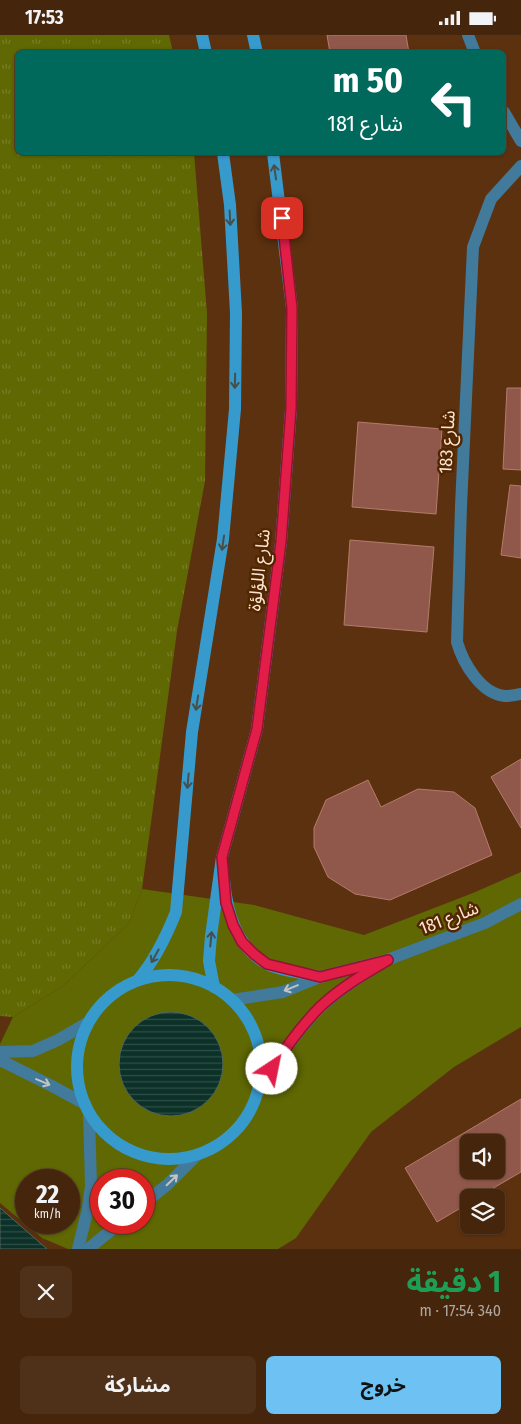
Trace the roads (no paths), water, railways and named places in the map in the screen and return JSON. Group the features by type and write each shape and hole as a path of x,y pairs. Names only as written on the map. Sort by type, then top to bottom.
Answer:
{"main road":[{"path":"202,35 205,50"},
{"path":"253,35 256,50"},
{"path":"138,980 157,953 176,912 192,733 223,539 234,409 236,313 230,205 222,155"},
{"name":"شارع اللؤلؤة","path":"214,987 209,961 222,857 257,729 281,542 291,409 292,308 273,155"},
{"path":"222,857 226,903 233,925 242,942 267,964 320,977"},
{"path":"177,975 196,979 214,987 232,1000 242,1011 256,1036 261,1064 261,1078 253,1107 245,1120 235,1132 211,1150 172,1160 148,1157 114,1141 105,1133 87,1108 81,1093 77,1069 80,1045 89,1023 105,1001 138,980 157,976 177,975"}],"street":[{"path":"468,35 474,50"},
{"path":"506,115 521,141"},
{"name":"شارع 183","path":"521,166 490,199 473,247 461,506 457,642 464,661 491,692 504,696 521,694"},
{"name":"شارع 181","path":"232,1000 283,992 320,977 388,960 485,923 521,904"},
{"name":"شارع 181","path":"258,1093 279,1058 321,1006 349,983 388,960"},
{"path":"0,1052 33,1051 58,1041 89,1023"},
{"path":"0,1060 87,1108 91,1186 88,1208 78,1249"},
{"path":"155,1194 197,1155"},
{"path":"88,1249 106,1234"}],"water":[{"path":"171,1012 191,1016 208,1027 219,1044 223,1064 219,1084 208,1101 191,1112 171,1116 151,1112 134,1101 123,1084 119,1064 123,1044 134,1027 151,1016"},
{"path":"0,1208 15,1221 15,1234 30,1234 47,1249 0,1249"}]}
